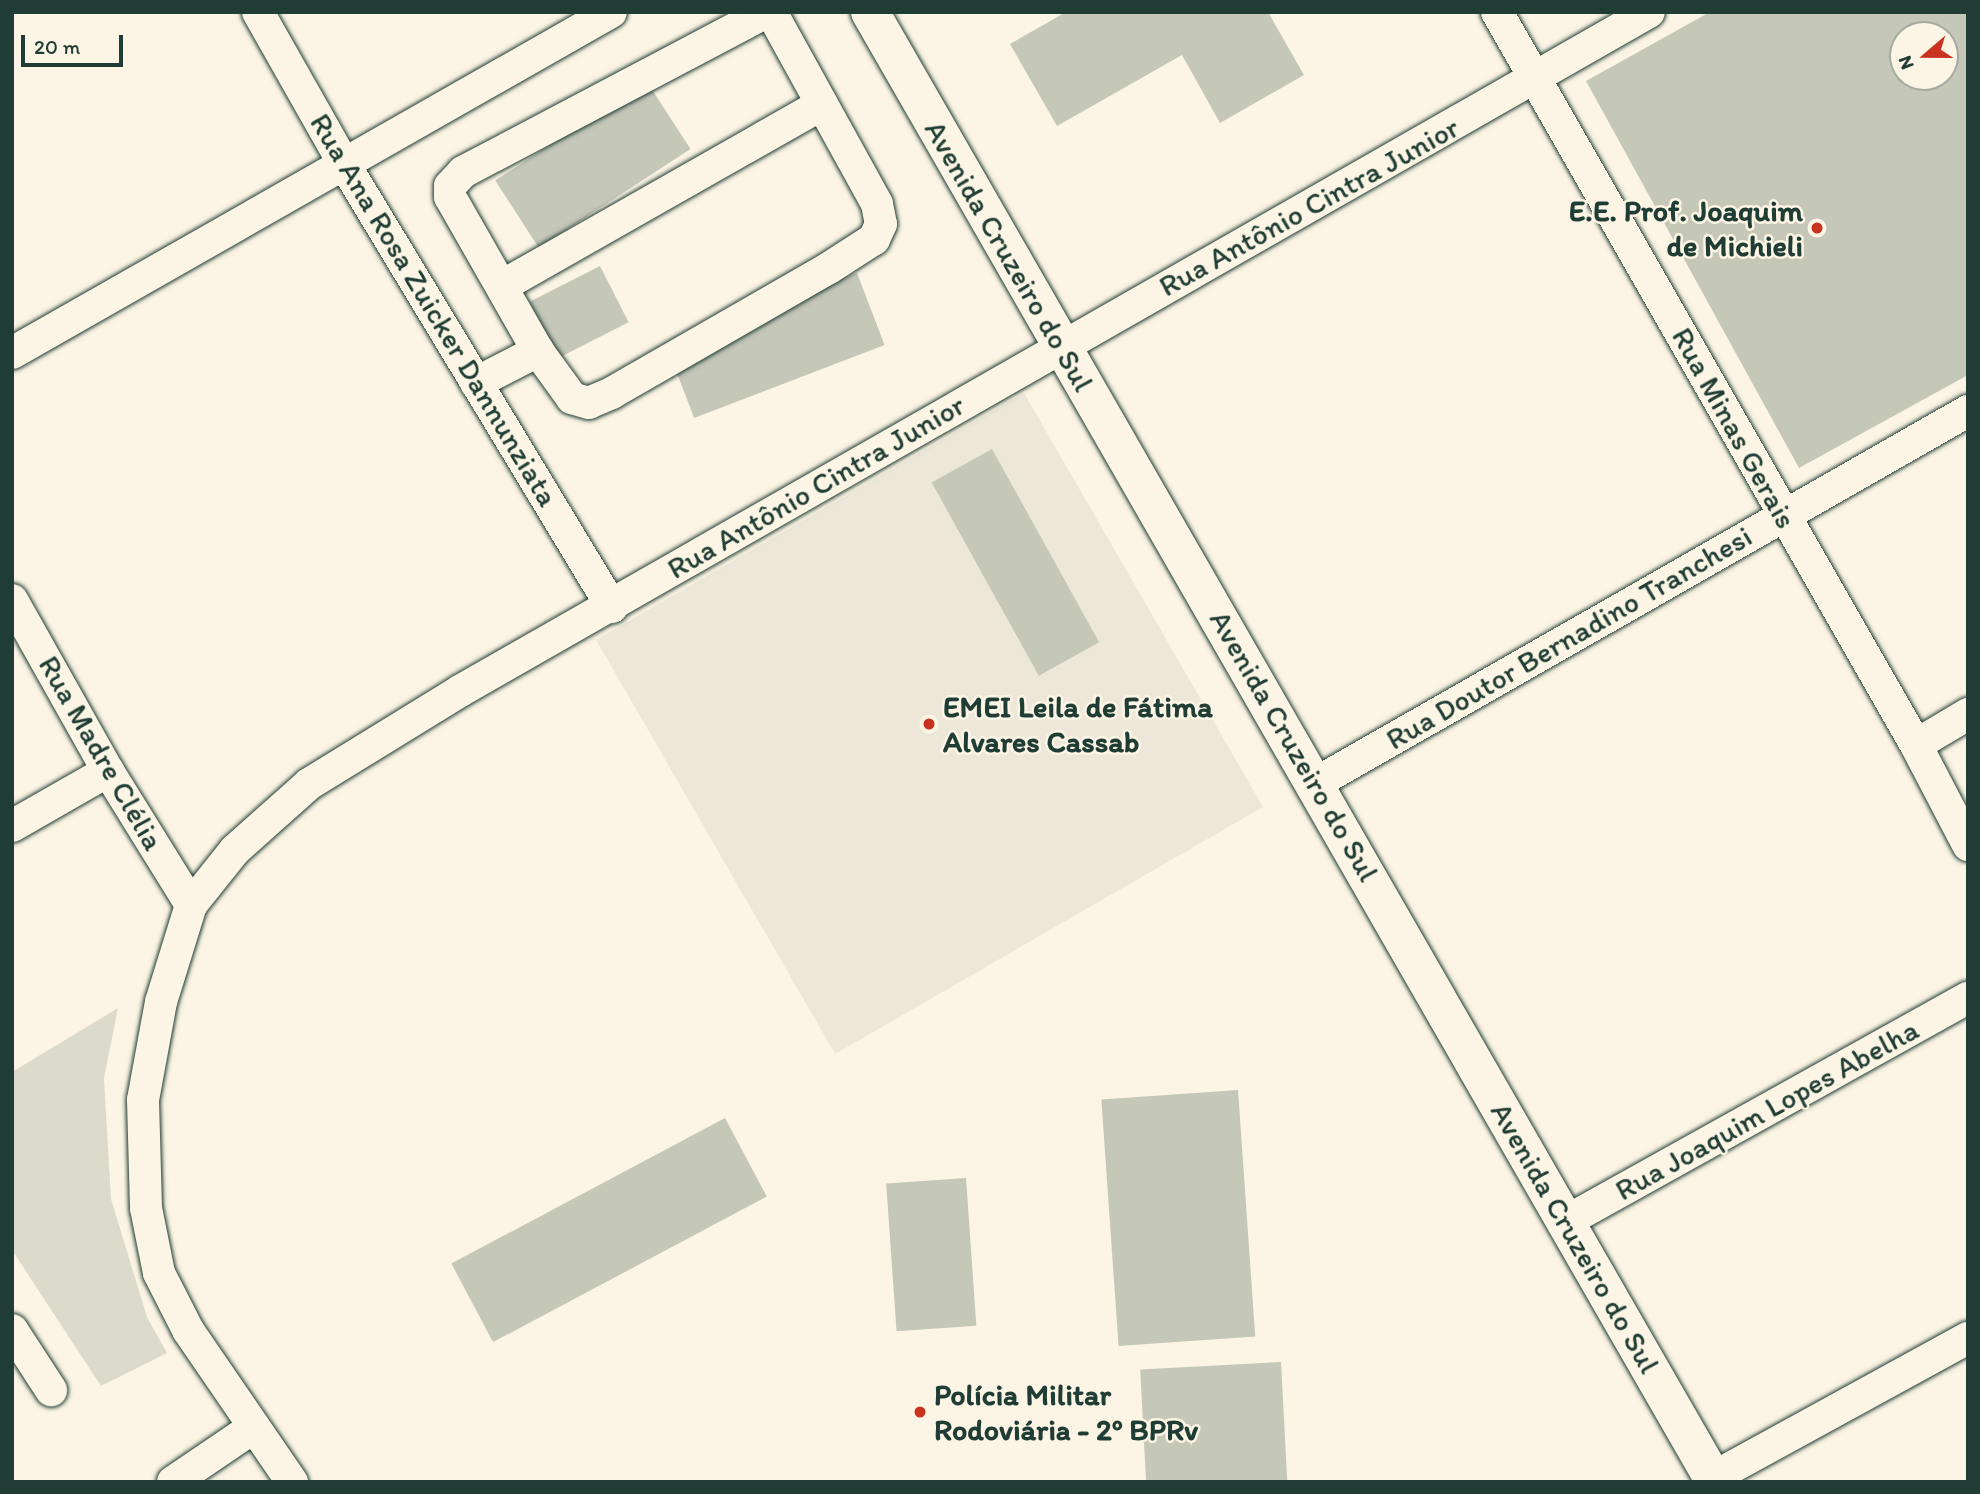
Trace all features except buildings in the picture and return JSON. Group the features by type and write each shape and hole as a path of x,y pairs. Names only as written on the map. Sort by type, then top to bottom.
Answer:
{"street":[{"name":"Rua Ana Rosa Zuicker Dannunziata","path":"258,12 343,162 612,607"},
{"path":"12,353 343,162 611,12"},
{"name":"Avenida Cruzeiro do Sul","path":"870,12 1714,1480"},
{"name":"Rua Minas Gerais","path":"1497,12 1916,744 1968,845"},
{"name":"Rua Antônio Cintra Junior","path":"292,1482 188,1330 159,1273 146,1208 143,1100 161,1002 191,905 236,850 309,784 1060,345 1538,80 1649,12"},
{"path":"754,14 775,19 877,204 881,224 874,239 589,403 572,398 538,351 502,286 450,197 450,186 463,172 754,14"},
{"path":"502,286 821,104"},
{"path":"476,383 538,351"},
{"name":"Rua Doutor Bernadino Tranchesi","path":"1315,783 1968,411"},
{"name":"Rua Madre Clélia","path":"12,600 108,771 191,905"},
{"path":"1916,744 1968,714"},
{"path":"12,826 108,771"},
{"name":"Rua Joaquim Lopes Abelha","path":"1565,1222 1968,998"},
{"path":"12,1330 51,1390"},
{"path":"1714,1480 1968,1338"},
{"path":"173,1482 254,1427"}],"shaded area":[{"name":"EMEI Leila de Fátima Alvares Cassab","path":"1024,393 1263,807 835,1054 596,640"},
{"path":"118,1008 104,1078 111,1199 147,1317 167,1353 101,1386 12,1250 12,1072"}],"place":[{"name":"E.E. Prof. Joaquim de Michieli","path":"1817,228"},
{"name":"EMEI Leila de Fátima Alvares Cassab","path":"929,724"},
{"name":"Polícia Militar Rodoviária - 2º BPRv","path":"920,1412"}]}
